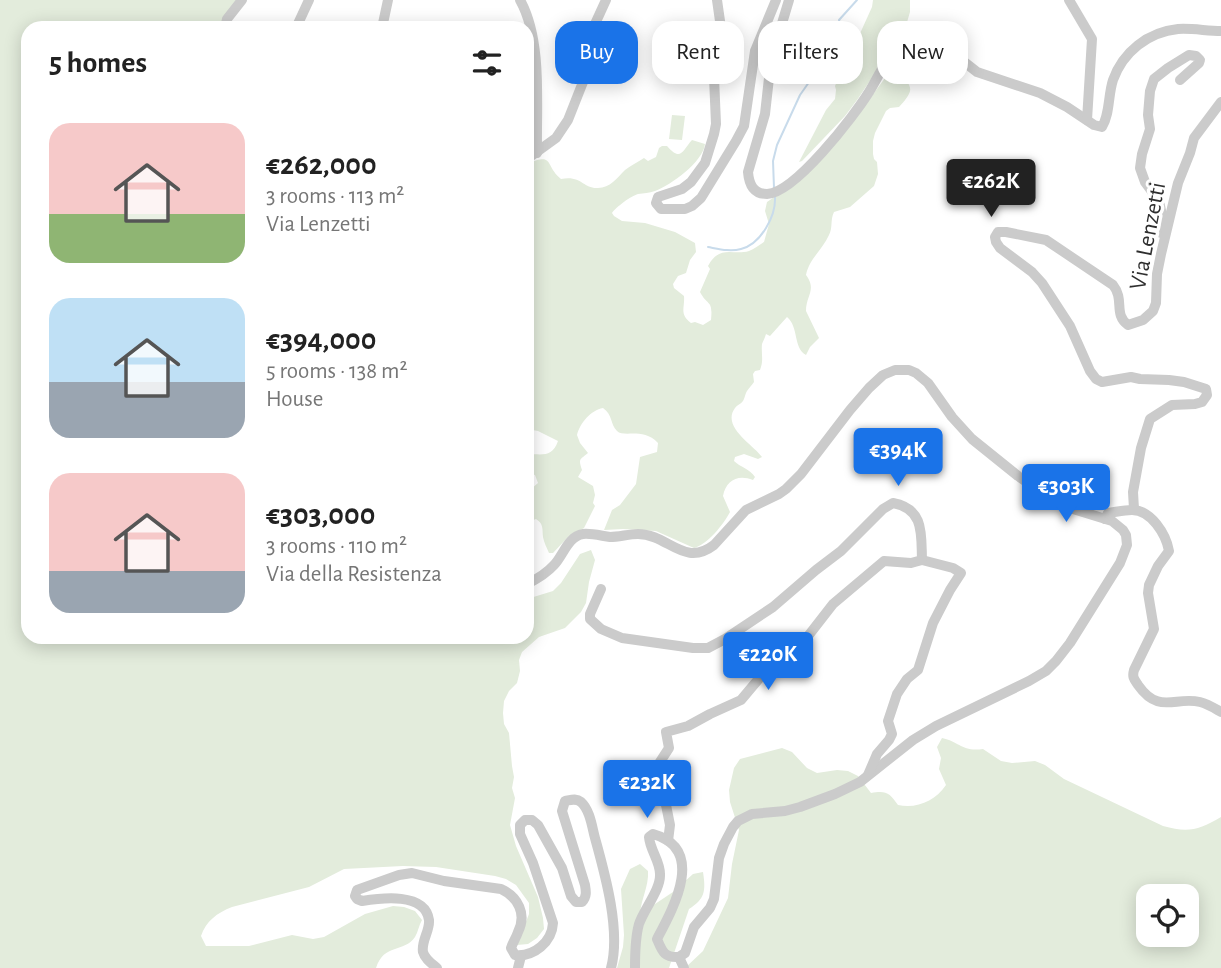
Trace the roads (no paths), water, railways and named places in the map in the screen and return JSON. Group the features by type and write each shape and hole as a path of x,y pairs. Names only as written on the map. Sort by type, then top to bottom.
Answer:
{"street":[{"path":"227,21 242,0"},
{"path":"299,21 309,0"},
{"path":"384,21 388,0"},
{"path":"520,0 529,21"},
{"path":"534,154 556,138 568,120 585,77 589,37 606,0"},
{"path":"717,0 722,35 714,77 714,134 705,163 691,182 658,197 656,203 662,209 685,209 701,198 736,141 744,126 755,51 776,0"},
{"path":"789,0 771,60 765,114 748,172 749,182 758,193 780,191 814,160 858,110 897,45 913,28 918,27 926,32 977,72 1040,93 1099,127 1104,124 1113,81 1124,60 1138,44 1178,29 1221,31"},
{"path":"1069,0 1092,39 1087,120"},
{"path":"534,40 534,106"},
{"path":"1157,274 1154,270 1162,231 1162,215 1158,201 1145,182 1140,168 1150,129 1150,91 1154,79 1189,55 1200,60 1180,80"},
{"name":"Via Lenzetti","path":"1134,509 1133,492 1141,447 1150,419 1172,405 1202,402 1207,395 1206,390 1169,380 1131,377 1102,382 1096,379 1070,326 1042,283 1000,248 995,237 998,232 1006,232 1046,240 1113,285 1120,297 1119,314 1123,323 1128,325 1143,320 1153,311 1156,303 1157,274 1178,183 1194,138 1221,102"},
{"path":"534,580 554,565 570,542 584,534 613,537 646,535 687,553 695,554 707,550 746,510 786,489 869,388 883,375 895,370 909,370 928,383 952,417 972,439 1048,498 1073,510 1112,521 1126,535 1127,545 1120,563 1056,662 1046,671 936,726 913,740 860,782 800,807 752,814 738,821 719,858 714,899 694,927 685,953 679,957 670,958 665,955 657,939 681,889 682,867 679,850 653,834 649,837 661,877 636,935 635,968"},
{"path":"601,589 590,619 601,629 622,638 708,648 773,607 841,551 883,509 893,503 903,505 920,523 922,560"},
{"path":"1105,519 1108,513 1134,509 1148,514 1166,540 1169,551 1149,585 1154,629 1133,675 1147,696 1156,701 1200,702 1221,712"},
{"path":"668,841 670,825 657,770 669,748 666,732 688,726 741,700 762,675 798,649 833,604 884,561 911,563 922,560 953,568 961,573 933,623 918,670 907,679 897,694 888,721 892,734 877,754 868,776"},
{"path":"437,968 425,958 422,948 429,920 422,908 413,901 394,898 362,901 355,896 356,890 412,873 444,881 500,889 507,892 520,906 523,917 511,948 515,955 522,956 549,940 553,933 553,923 533,863 520,834 520,825 525,820 533,820 538,825 562,868 571,897 576,902 582,902 585,899 585,885 562,811 565,801 576,799 585,807 590,818 604,874 614,947 611,968"},
{"path":"518,968 522,956"},
{"path":"679,957 684,968"}],"waterway":[{"path":"774,188 773,161 777,145 800,95 814,75 834,62 846,47 839,20 857,0"},
{"path":"708,247 737,250 755,241 770,220 775,197"}]}
